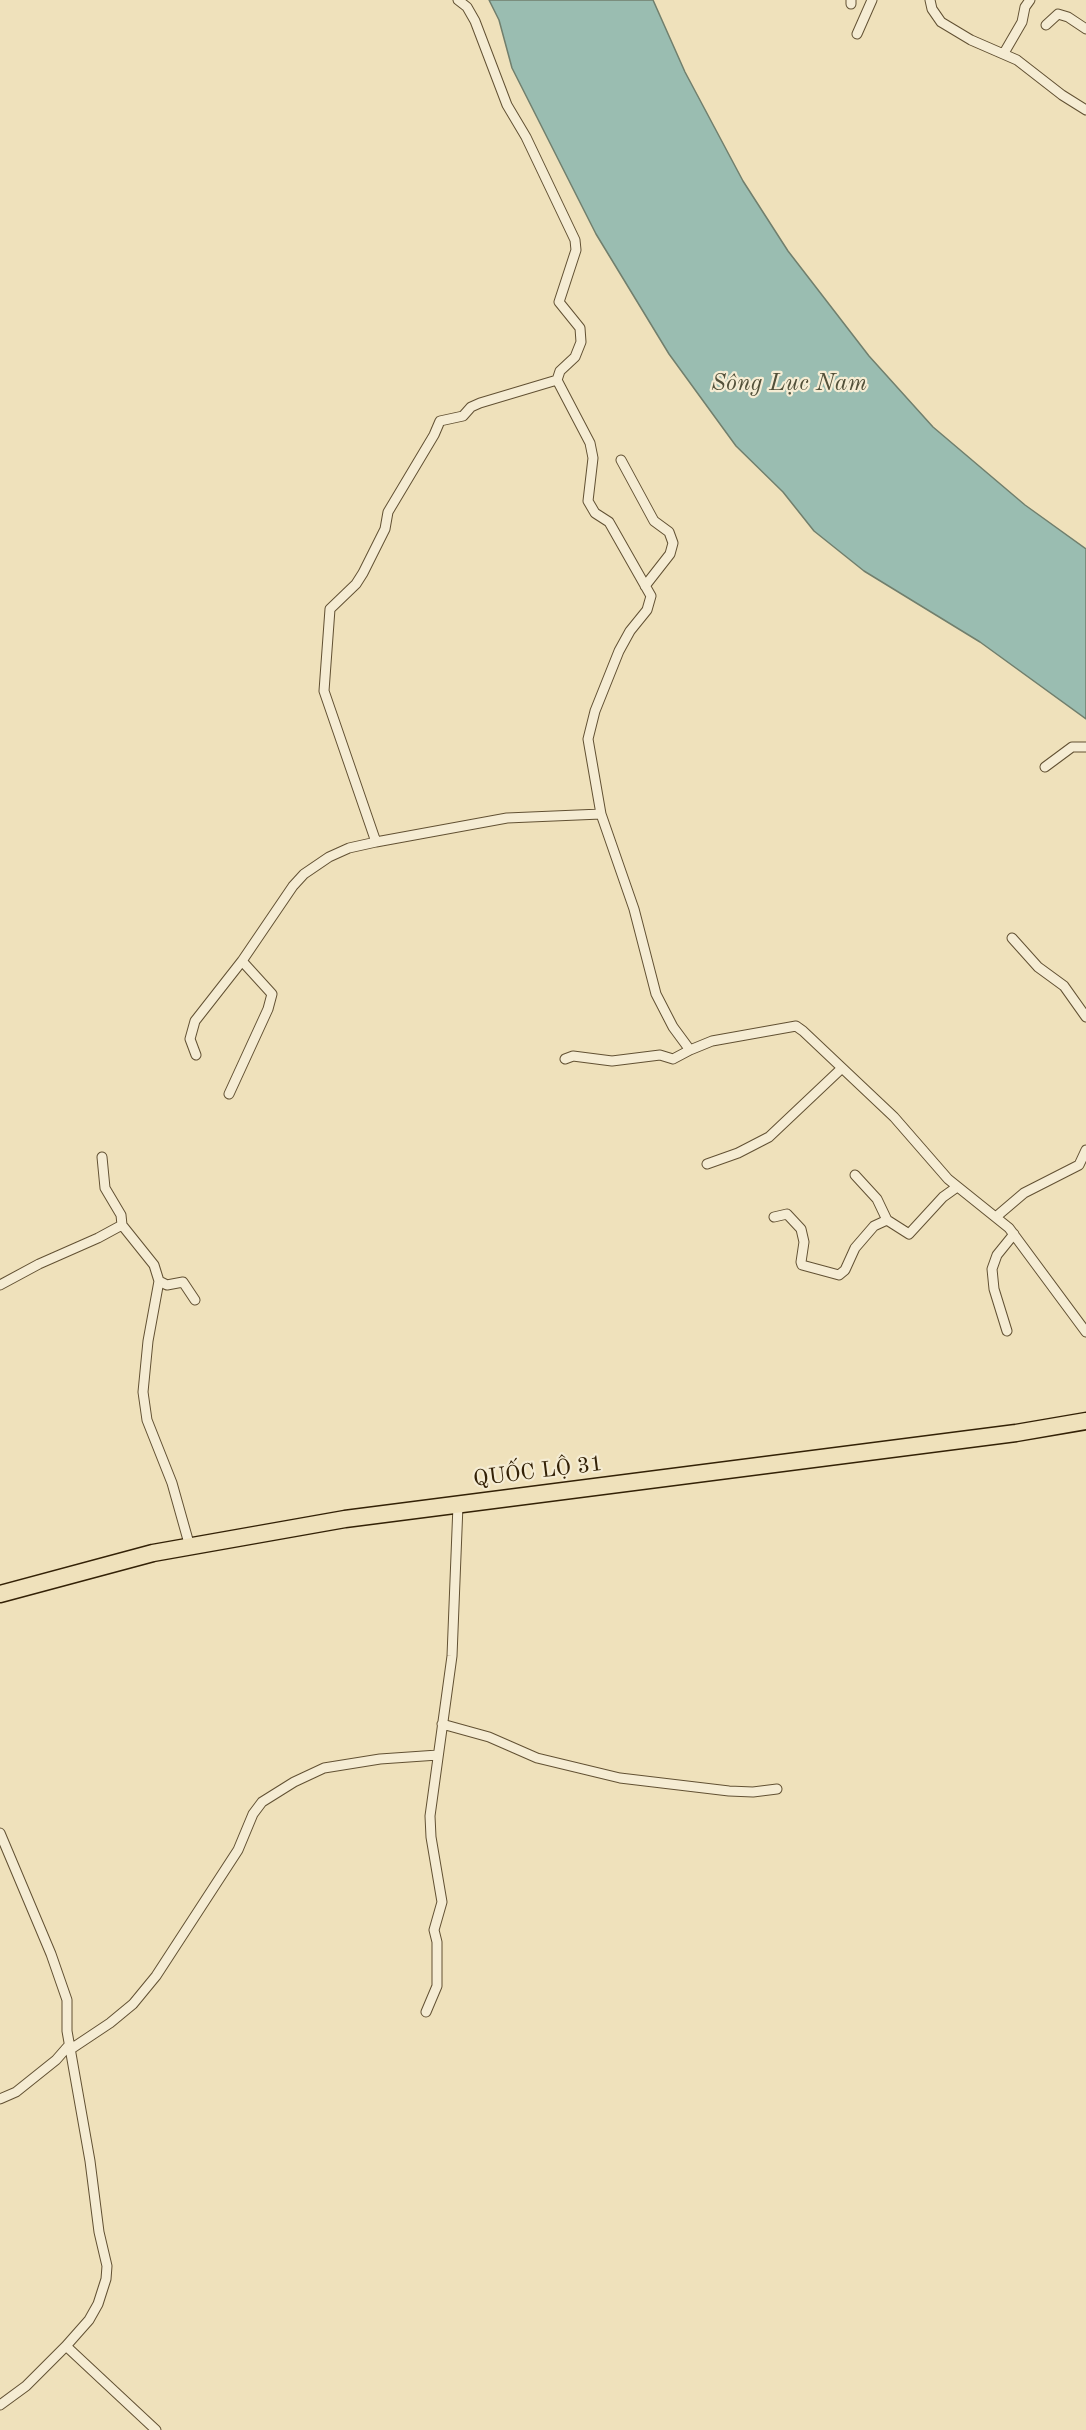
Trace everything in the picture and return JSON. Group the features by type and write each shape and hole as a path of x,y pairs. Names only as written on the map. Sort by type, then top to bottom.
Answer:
{"highway":[{"name":"QUỐC LỘ 31","path":"0,1594 153,1553 345,1519 1016,1433 1086,1420"}],"street":[{"path":"458,0 467,7 475,21 507,105 526,137 576,246 559,302 580,328 581,342 575,357 560,371 557,380 590,443 593,458 588,501 595,513 609,522 651,596 650,604 619,651 589,730 588,739 601,814 634,909 656,994 673,1027 690,1050"},
{"path":"857,34 872,0"},
{"path":"930,0 932,9 941,22 971,40 1004,53 1086,110"},
{"path":"1004,53 1023,22 1025,8 1030,0"},
{"path":"1046,25 1058,14 1068,17 1086,29"},
{"path":"376,842 324,691 330,609 356,584 363,573 385,530 388,512 440,421 463,416 471,407 480,403 557,380"},
{"path":"621,460 654,521 669,532 673,543 670,554 645,586"},
{"path":"1045,767 1072,747 1086,747"},
{"path":"196,1054 190,1039 191,1027 242,961 304,874 338,853 376,842 507,818 601,814"},
{"path":"1012,938 1038,967 1064,986 1086,1017"},
{"path":"229,1094 268,1009 272,994 242,961"},
{"path":"565,1059 573,1056 612,1061 660,1055 673,1059 712,1041 796,1026 894,1117 930,1160 957,1187 998,1216 1014,1234 1086,1332"},
{"path":"707,1164 738,1153 769,1137 842,1068"},
{"path":"998,1216 1024,1193 1083,1166 1086,1150"},
{"path":"102,1156 105,1188 121,1215 122,1225 154,1265 159,1281 148,1341 143,1392 147,1420 172,1483 190,1547"},
{"path":"855,1175 877,1199 887,1220 909,1234 943,1197 957,1187"},
{"path":"774,1216 787,1214 801,1229 804,1242 802,1265 839,1275 845,1270 855,1248 868,1233 876,1224 887,1220"},
{"path":"0,1285 122,1225"},
{"path":"1007,1331 994,1289 992,1269 997,1255 1014,1234"},
{"path":"159,1281 167,1285 183,1282 195,1300"},
{"path":"426,2012 438,1986 437,1942 434,1930 442,1902 431,1837 430,1816 452,1656 458,1505"},
{"path":"442,1724 489,1737 537,1758 620,1778 729,1791 753,1792 777,1789"},
{"path":"0,2099 16,2092 70,2046 110,2023 133,2004 156,1976 238,1850 253,1814 262,1802 294,1782 324,1768 380,1759 438,1755"},
{"path":"0,1833 59,1975 67,2000 67,2031 99,2232 107,2266 106,2279 98,2304 89,2320 26,2386 0,2405"},
{"path":"66,2346 156,2430"}],"water":[{"name":"Sông Lục Nam","path":"489,0 653,0 685,72 743,181 788,251 869,356 933,427 1025,505 1086,549 1086,719 980,642 864,571 814,531 783,492 736,446 669,354 596,234 512,68 499,20"}]}
